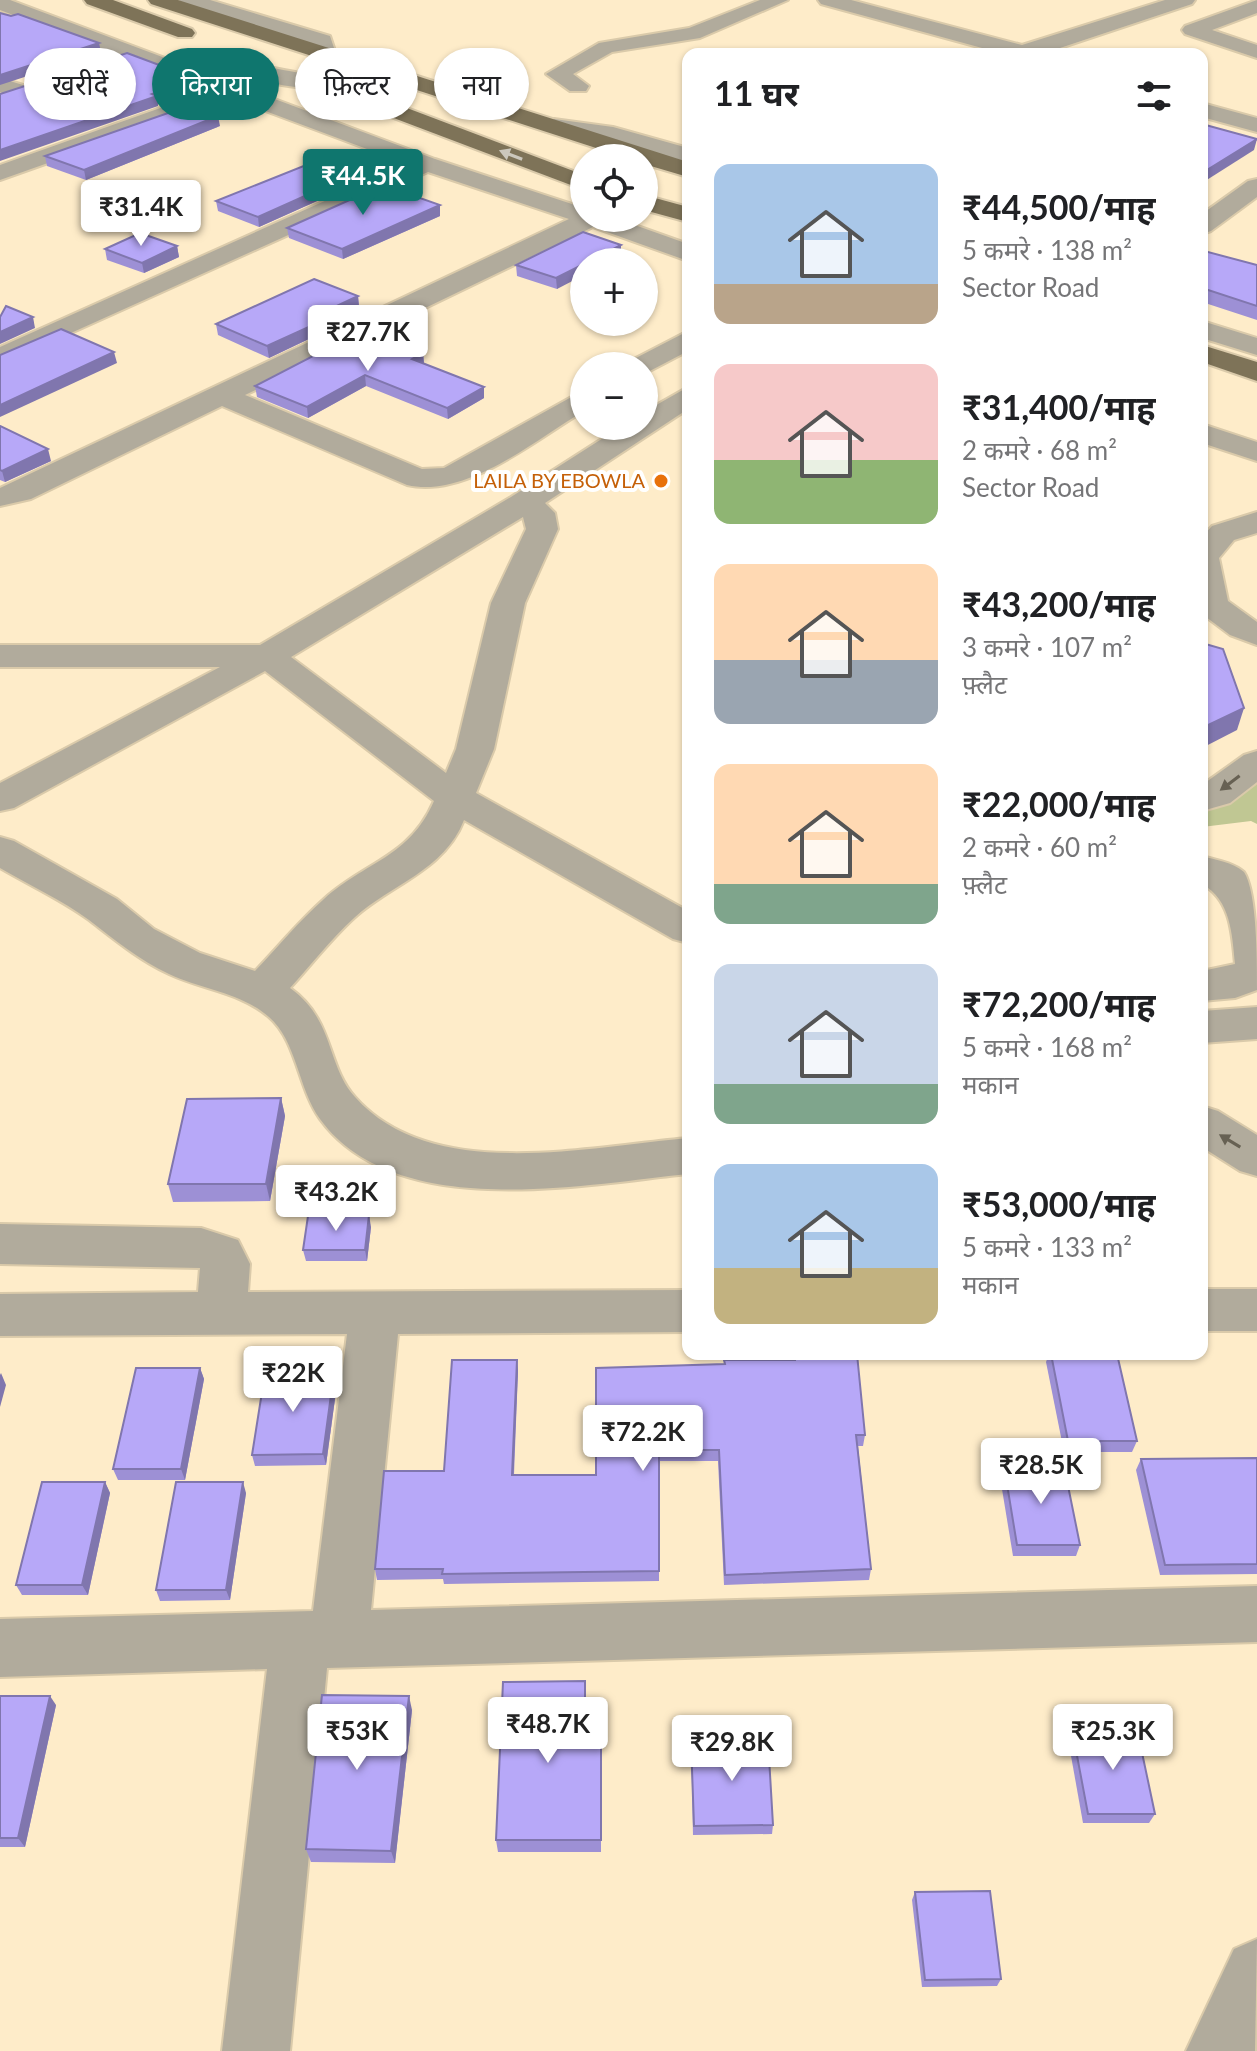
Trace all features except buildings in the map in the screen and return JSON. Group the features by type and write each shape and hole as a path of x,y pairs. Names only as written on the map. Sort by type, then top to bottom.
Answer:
{"main road":[{"path":"94,0 205,48"},
{"path":"158,0 299,48"},
{"path":"418,85 554,126"},
{"path":"418,120 570,178"},
{"path":"658,202 682,204"},
{"path":"658,205 682,213"},
{"path":"1210,364 1257,372"}],"street":[{"path":"41,0 203,48"},
{"path":"189,0 323,40 324,48"},
{"path":"578,86 557,74 592,52 615,45 693,34 778,0"},
{"path":"1038,48 1185,0"},
{"path":"818,2 1003,48"},
{"path":"818,2 974,48"},
{"path":"1257,6 1192,30 1257,52"},
{"path":"6,10 113,48"},
{"path":"1224,19 1257,29"},
{"path":"1208,101 1257,113"},
{"path":"279,108 427,164 570,211"},
{"path":"1208,112 1257,125"},
{"path":"0,173 152,119"},
{"path":"554,126 613,134 682,166"},
{"path":"0,357 427,164"},
{"path":"1208,222 1257,186"},
{"path":"0,497 20,492 570,228"},
{"path":"630,232 682,251"},
{"path":"1208,331 1257,347"},
{"path":"658,357 682,343"},
{"path":"220,395 418,478 434,479 451,477 570,407"},
{"path":"658,415 682,400"},
{"path":"1208,435 1257,452"},
{"path":"0,799 267,656 522,504 620,440"},
{"path":"263,990 340,907 413,860 440,832 475,749 508,603 542,529 539,513 522,504"},
{"path":"1208,550 1223,533 1257,522"},
{"path":"1214,622 1257,635"},
{"path":"0,656 267,656 456,799 682,926"},
{"path":"1208,797 1257,763"},
{"path":"0,850 102,909 139,939 185,964 263,990 294,1015 336,1107 364,1138 404,1159 460,1168 578,1168 682,1157"},
{"path":"1208,871 1236,885 1249,914 1257,971 1235,983 1208,985"},
{"path":"1208,1027 1257,1023"},
{"path":"1208,1128 1257,1158"},
{"path":"0,1244 201,1248 221,1254 225,1264 222,1313"},
{"path":"1208,1310 1257,1310"},
{"path":"0,1315 682,1311"},
{"path":"256,2051 319,1639 375,1312"},
{"path":"0,1648 1257,1614"},
{"path":"1220,2051 1257,1972"}],"green space":[{"path":"1257,773 1257,824 1251,821 1208,826 1208,802"}],"place":[{"name":"LAILA BY EBOWLA","path":"661,481"}]}
